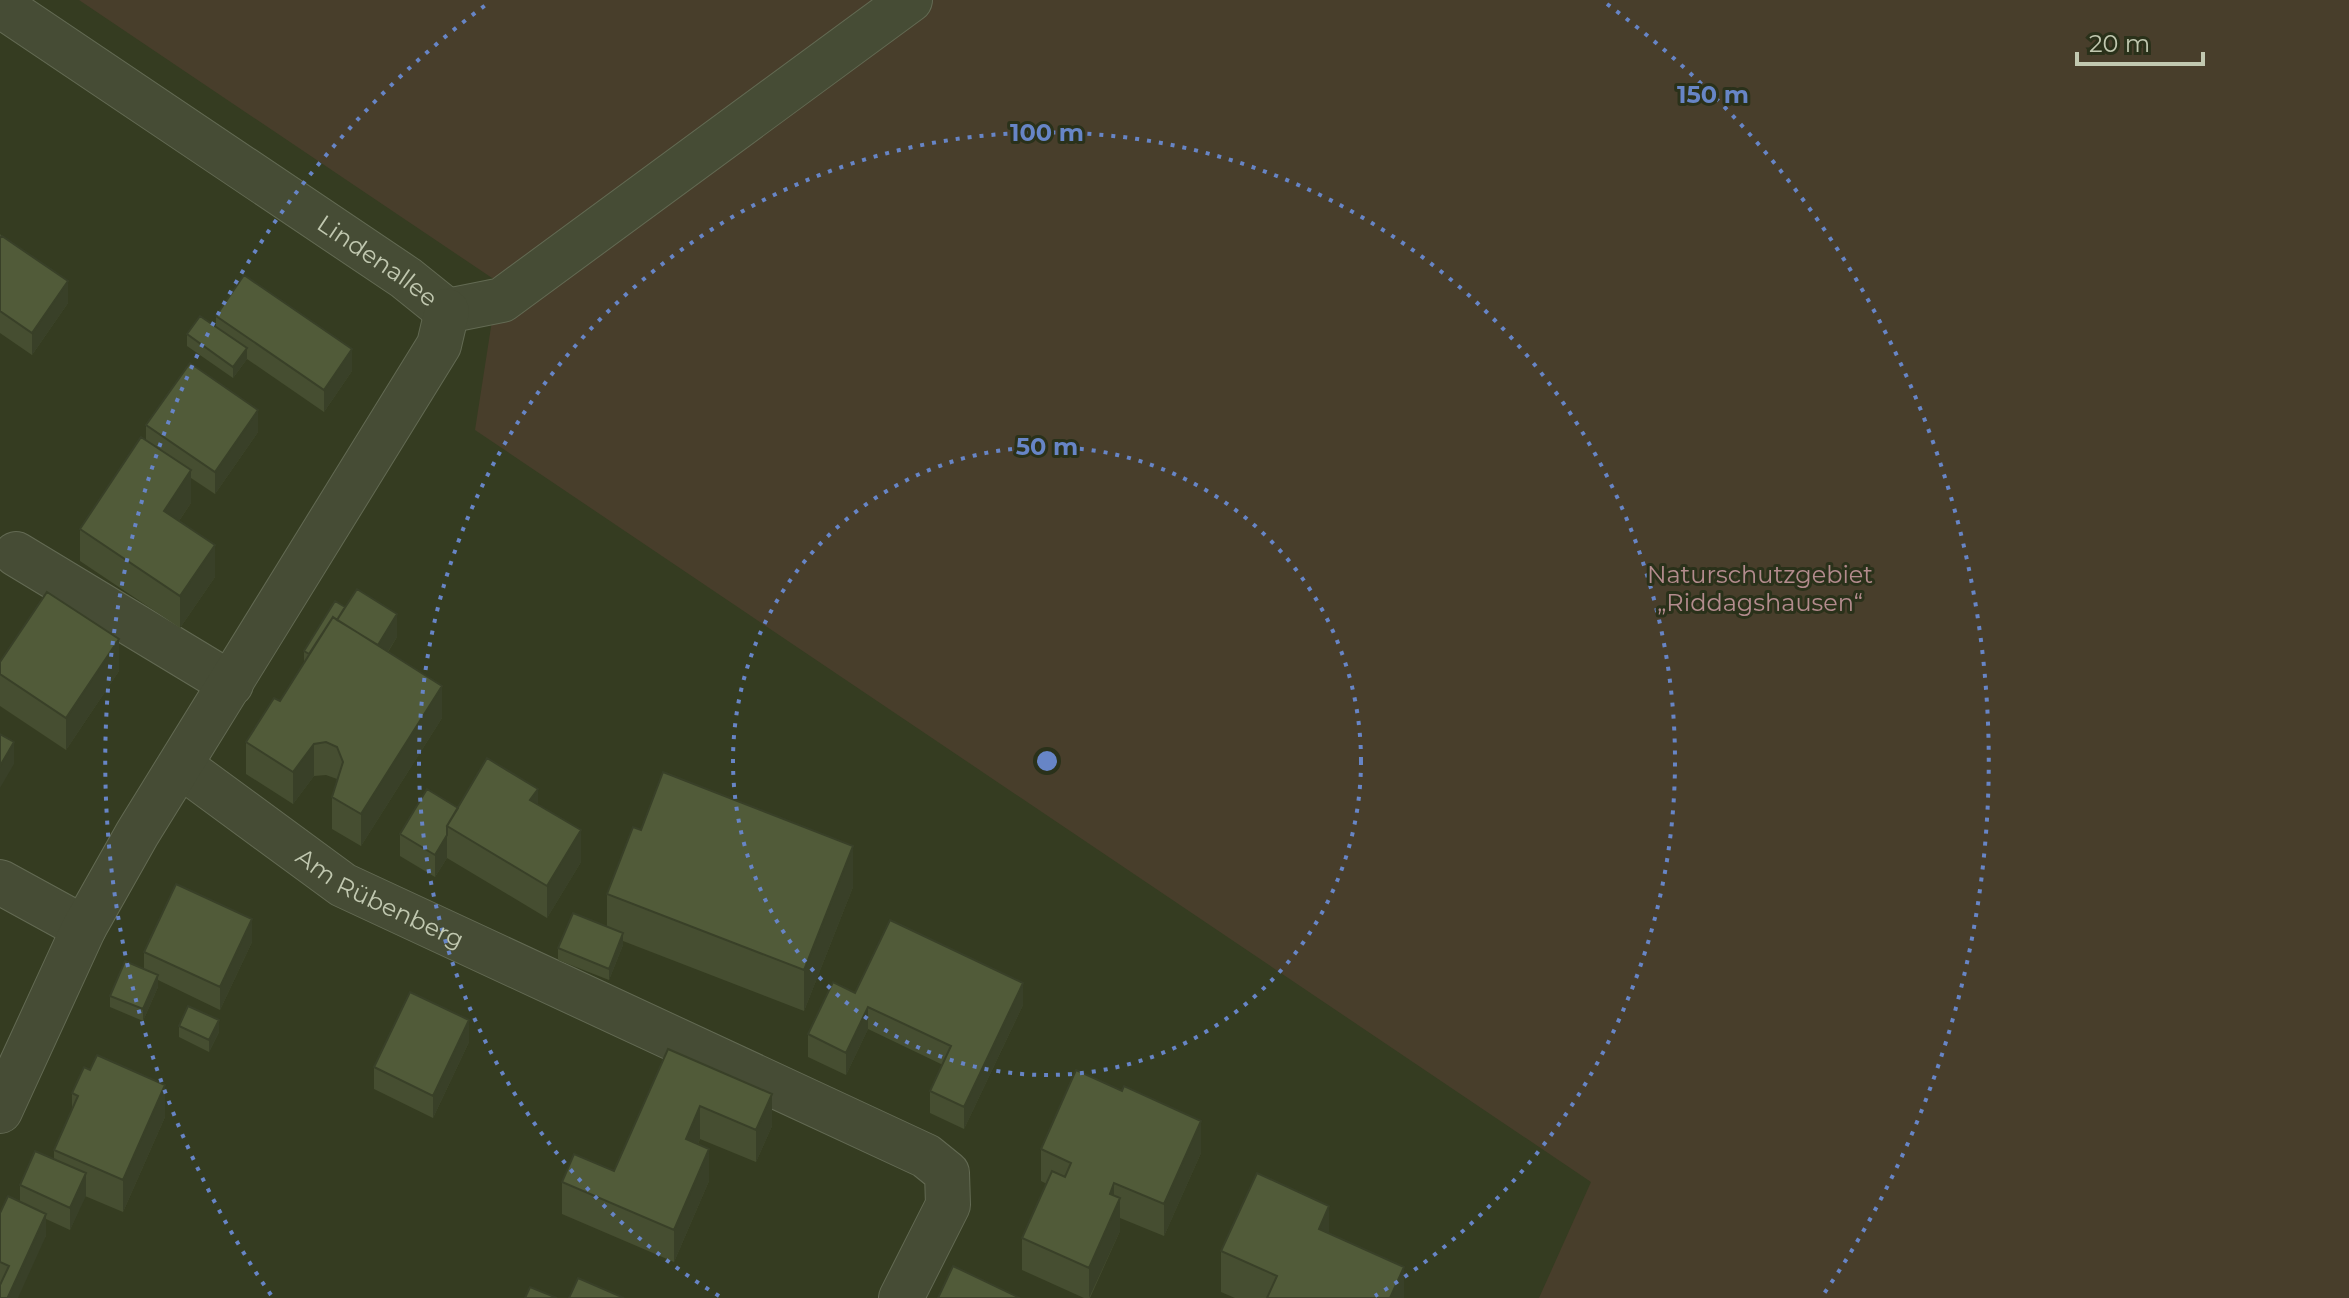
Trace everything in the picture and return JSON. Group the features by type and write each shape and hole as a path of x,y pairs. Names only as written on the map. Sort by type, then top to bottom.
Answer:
{"street":[{"name":"Lindenallee","path":"0,5 406,278 447,311 502,300 910,0"},
{"path":"0,1111 84,928 439,345 447,311"},
{"path":"16,554 231,684"},
{"name":"Am Rübenberg","path":"181,766 343,885 926,1156 947,1173 948,1205 901,1298"},
{"path":"0,882 84,928"},
{"path":"922,1255 964,1274"}],"green space":[{"name":"Naturschutzgebiet „Riddagshausen“","path":"79,0 2349,0 2349,1298 1539,1298 1591,1182 475,430 498,282"}],"building":[{"path":"2,236 68,281 32,333 0,311"},
{"path":"244,275 352,349 324,390 216,316"},
{"path":"200,316 247,348 233,367 187,334"},
{"path":"190,363 258,410 215,472 146,425"},
{"path":"141,437 191,470 164,511 215,545 180,596 80,529"},
{"path":"357,589 397,614 378,645 337,620"},
{"path":"47,592 119,639 66,718 0,674 0,662"},
{"path":"335,601 345,607 337,620 333,617 309,654 304,651"},
{"path":"333,617 442,686 361,814 332,797 343,762 337,747 326,742 314,744 293,772 246,742 274,698 280,701"},
{"path":"0,734 14,742 0,766"},
{"path":"487,758 538,789 530,800 581,830 547,886 447,826"},
{"path":"663,772 853,846 804,970 607,894 633,827 641,830"},
{"path":"427,789 458,808 435,855 400,834"},
{"path":"176,884 252,919 220,987 144,952"},
{"path":"573,913 623,933 609,969 558,948"},
{"path":"890,920 1023,983 964,1107 930,1091 951,1046 868,1007 846,1053 808,1034 833,982 855,993"},
{"path":"125,961 158,975 143,1009 110,996"},
{"path":"410,992 469,1020 433,1096 374,1067"},
{"path":"188,1006 219,1020 209,1040 179,1026"},
{"path":"668,1049 772,1094 756,1130 700,1106 686,1139 709,1149 674,1230 562,1182 574,1154 614,1171"},
{"path":"97,1055 165,1085 123,1180 54,1150 78,1096 72,1093 84,1067 90,1070"},
{"path":"1076,1070 1122,1091 1124,1086 1201,1121 1164,1204 1114,1183 1110,1194 1120,1198 1089,1268 1022,1238 1052,1171 1065,1177 1071,1163 1041,1149"},
{"path":"35,1151 86,1173 70,1208 20,1185"},
{"path":"1257,1173 1329,1206 1319,1229 1404,1267 1390,1298 1267,1298 1277,1276 1221,1251"},
{"path":"8,1196 46,1214 8,1297 11,1298 0,1298 0,1285 9,1266 0,1262 0,1213"},
{"path":"953,1266 1020,1298 938,1298"},
{"path":"578,1278 624,1298 569,1298"},
{"path":"530,1287 557,1298 525,1298"}]}
